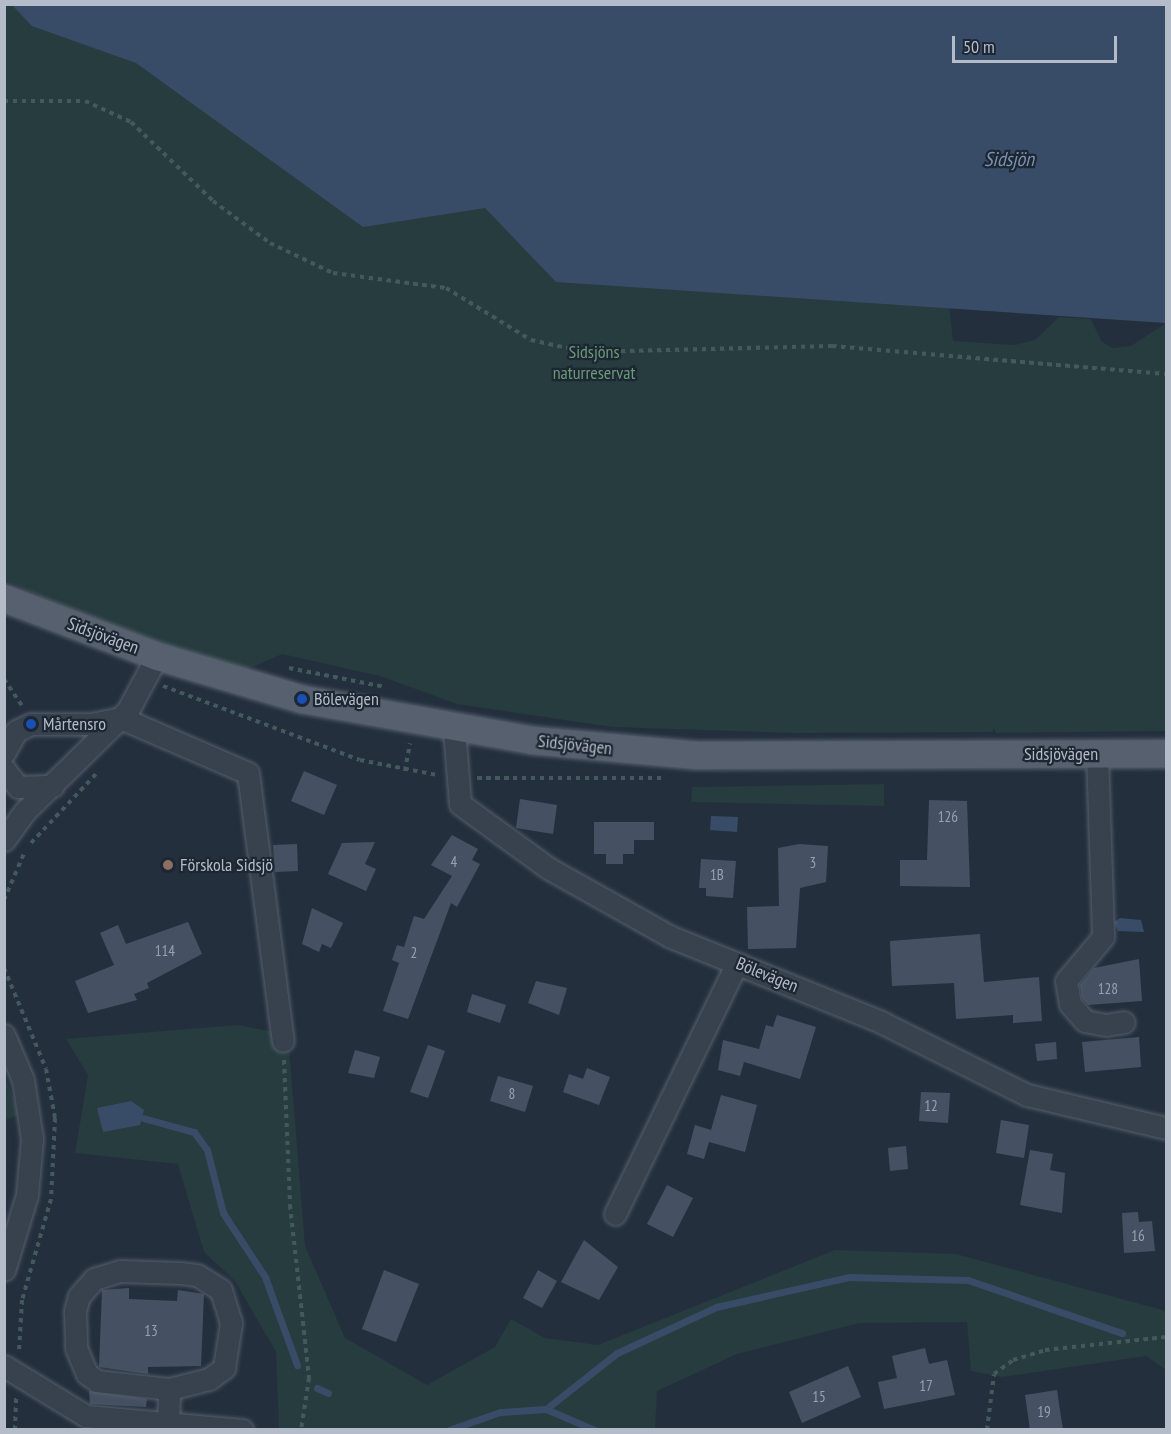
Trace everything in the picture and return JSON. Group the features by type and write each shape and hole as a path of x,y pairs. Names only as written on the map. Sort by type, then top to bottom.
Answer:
{"main road":[{"name":"Sidsjövägen","path":"4,598 157,656 302,699 454,729 696,755 1167,753"}],"street":[{"path":"4,840 53,786 121,718 157,656"},
{"path":"4,753 16,731 32,724 91,724 121,718 248,773 283,1041"},
{"name":"Bölevägen","path":"454,729 456,793 479,823 671,937 881,1022 1026,1095 1167,1128"},
{"path":"1097,753 1103,937 1066,981 1070,1004 1085,1021 1124,1022"},
{"path":"4,769 18,787 53,786"},
{"path":"615,1214 737,963"},
{"path":"4,1035 23,1080 32,1139 27,1195 4,1270"},
{"path":"120,1271 182,1273 197,1275 221,1290 231,1323 224,1368 209,1379 169,1389 97,1381 87,1374 76,1348 75,1311 79,1296 94,1279 120,1271"},
{"path":"4,1366 86,1416 242,1430"},
{"path":"168,1425 169,1389"}],"path":[{"path":"4,101 85,101 132,122 213,201 270,243 333,273 446,288 531,340 585,352 832,346 1167,374"},
{"path":"283,1041 290,1205 309,1378 302,1430"},
{"path":"987,1430 994,1374 1013,1360 1045,1350 1167,1337"}],"green space":[{"name":"Sidsjöns naturreservat","path":"4,5 1166,5 948,294 953,341 1015,345 1035,340 1059,317 1091,319 1101,341 1112,348 1131,346 1166,323 1166,731 996,733 993,727 993,732 793,733 612,727 457,704 380,676 282,654 222,680 5,580"},
{"path":"884,784 884,806 691,802 692,787"},
{"path":"238,1025 288,1035 305,1246 345,1338 427,1385 495,1347 511,1319 545,1338 598,1345 835,1250 956,1254 1166,1311 1166,1370 1146,1356 1002,1377 971,1371 967,1322 859,1323 737,1354 657,1391 655,1429 279,1429 276,1352 235,1281 204,1252 178,1164 75,1153 88,1075 66,1039"},
{"path":"4,1073 19,1115 5,1120 4,1120"}],"water":[{"name":"Sidsjön","path":"12,5 1166,5 1166,323 556,282 485,208 363,227 136,63 32,26"},
{"path":"711,816 738,817 737,832 710,830"},
{"path":"1120,918 1141,920 1144,932 1118,931 1114,922"},
{"path":"131,1101 144,1110 140,1125 103,1132 97,1108"}],"building":[{"path":"304,771 337,785 324,815 291,801"},
{"path":"520,799 557,805 553,834 516,828"},
{"path":"929,800 967,801 970,887 900,886 900,860 927,860"},
{"path":"594,822 654,822 654,840 634,840 634,854 623,854 623,864 606,864 606,854 594,854"},
{"path":"452,835 478,849 472,860 480,864 457,907 451,903 408,1019 383,1011 399,963 392,960 397,945 404,947 414,916 424,919 452,876 431,865"},
{"path":"375,842 365,864 376,869 366,891 328,874 342,843"},
{"path":"297,844 298,871 275,872 273,845"},
{"path":"799,844 828,846 826,882 800,888 796,948 748,949 747,907 779,906 778,848"},
{"path":"701,859 736,861 733,898 706,896 706,888 699,888"},
{"path":"312,908 343,923 331,948 322,944 319,952 302,944"},
{"path":"188,922 202,954 147,983 149,988 134,994 137,1000 88,1013 75,981 114,965 100,933 118,925 126,944"},
{"path":"980,934 984,982 1039,977 1042,1021 1013,1023 1013,1015 956,1019 954,983 892,986 890,941"},
{"path":"1139,959 1142,1001 1088,1005 1082,998 1080,985 1094,968"},
{"path":"536,981 567,988 559,1015 528,1003"},
{"path":"472,994 506,1005 500,1023 467,1012"},
{"path":"777,1015 816,1027 800,1079 744,1062 740,1076 718,1070 723,1040 759,1049 766,1025 773,1027"},
{"path":"1139,1037 1141,1067 1085,1072 1082,1042"},
{"path":"1056,1042 1057,1059 1037,1061 1035,1044"},
{"path":"428,1045 445,1051 428,1098 410,1092"},
{"path":"355,1050 380,1057 374,1078 348,1073"},
{"path":"587,1068 610,1077 599,1105 563,1092 569,1074 583,1079"},
{"path":"498,1076 533,1086 525,1112 490,1101"},
{"path":"921,1092 950,1093 948,1123 919,1121"},
{"path":"721,1095 757,1105 745,1152 709,1142 704,1159 687,1154 695,1125 711,1130"},
{"path":"1001,1120 1029,1125 1024,1158 996,1153"},
{"path":"906,1146 908,1169 890,1171 888,1148"},
{"path":"1030,1150 1053,1154 1050,1170 1065,1173 1062,1213 1020,1205"},
{"path":"667,1185 693,1198 673,1237 647,1224"},
{"path":"1138,1212 1139,1222 1152,1221 1155,1251 1124,1253 1122,1213"},
{"path":"584,1240 618,1267 599,1300 561,1282"},
{"path":"384,1270 419,1284 396,1342 362,1329"},
{"path":"538,1270 557,1281 542,1308 523,1298"},
{"path":"129,1288 129,1299 177,1301 178,1290 204,1294 201,1366 148,1367 148,1374 99,1367 102,1290"},
{"path":"925,1348 929,1364 947,1360 955,1395 884,1409 878,1382 897,1378 892,1356"},
{"path":"848,1366 861,1397 802,1423 789,1392"},
{"path":"1057,1390 1063,1430 1030,1430 1025,1395"},
{"path":"89,1391 147,1399 146,1407 90,1404"}],"waterway":[{"path":"143,1118 194,1132 207,1150 223,1213 265,1277 297,1365"},
{"path":"546,1409 617,1353 716,1307 849,1277 968,1280 1122,1333"},
{"path":"317,1388 328,1393"},
{"path":"449,1430 500,1412 546,1409 595,1430"}],"place":[{"name":"Bölevägen","path":"302,699"},
{"name":"Mårtensro","path":"31,724"},
{"name":"Förskola Sidsjö","path":"168,865"}]}
